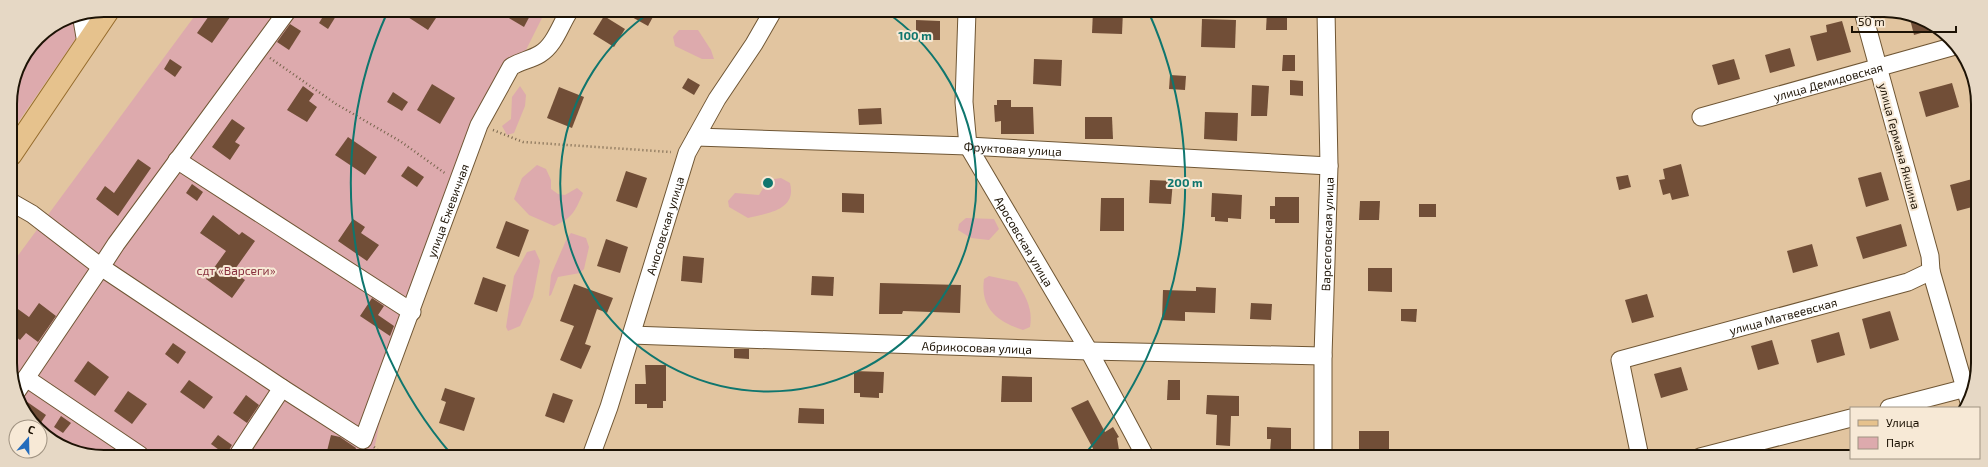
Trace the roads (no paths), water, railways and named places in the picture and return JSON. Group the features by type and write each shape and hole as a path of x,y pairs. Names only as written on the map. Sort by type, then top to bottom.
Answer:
{"main road":[{"path":"17,145 104,17"}],"street":[{"path":"132,450 21,384 101,267 177,160 283,17"},
{"name":"улица Ежевичная","path":"282,388 363,440 412,312 479,125 511,67 518,62 540,54 551,45 566,17"},
{"name":"Аносовская улица","path":"592,450 609,407 687,153 717,99 769,17"},
{"name":"Аросовская улица","path":"967,17 964,102 968,146 1089,351 1142,450"},
{"name":"Варсеговская улица","path":"1323,450 1323,356 1329,166 1326,17"},
{"name":"улица Германа Якшина","path":"1864,17 1966,391"},
{"path":"82,20 86,43"},
{"name":"улица Демидовская","path":"1701,117 1879,69 1950,47"},
{"name":"Фруктовая улица","path":"696,137 968,146 1329,166"},
{"path":"177,160 412,312"},
{"path":"17,205 32,214 101,267 282,388 241,450"},
{"name":"улица Матвеевская","path":"1639,450 1620,360 1908,282 1931,264"},
{"name":"Абрикосовая улица","path":"631,335 1089,351 1323,356"},
{"path":"1895,407 1965,395"},
{"path":"1727,450 1850,418"}],"park label":[{"name":"сдт «Варсеги»","path":"236,270"}]}
